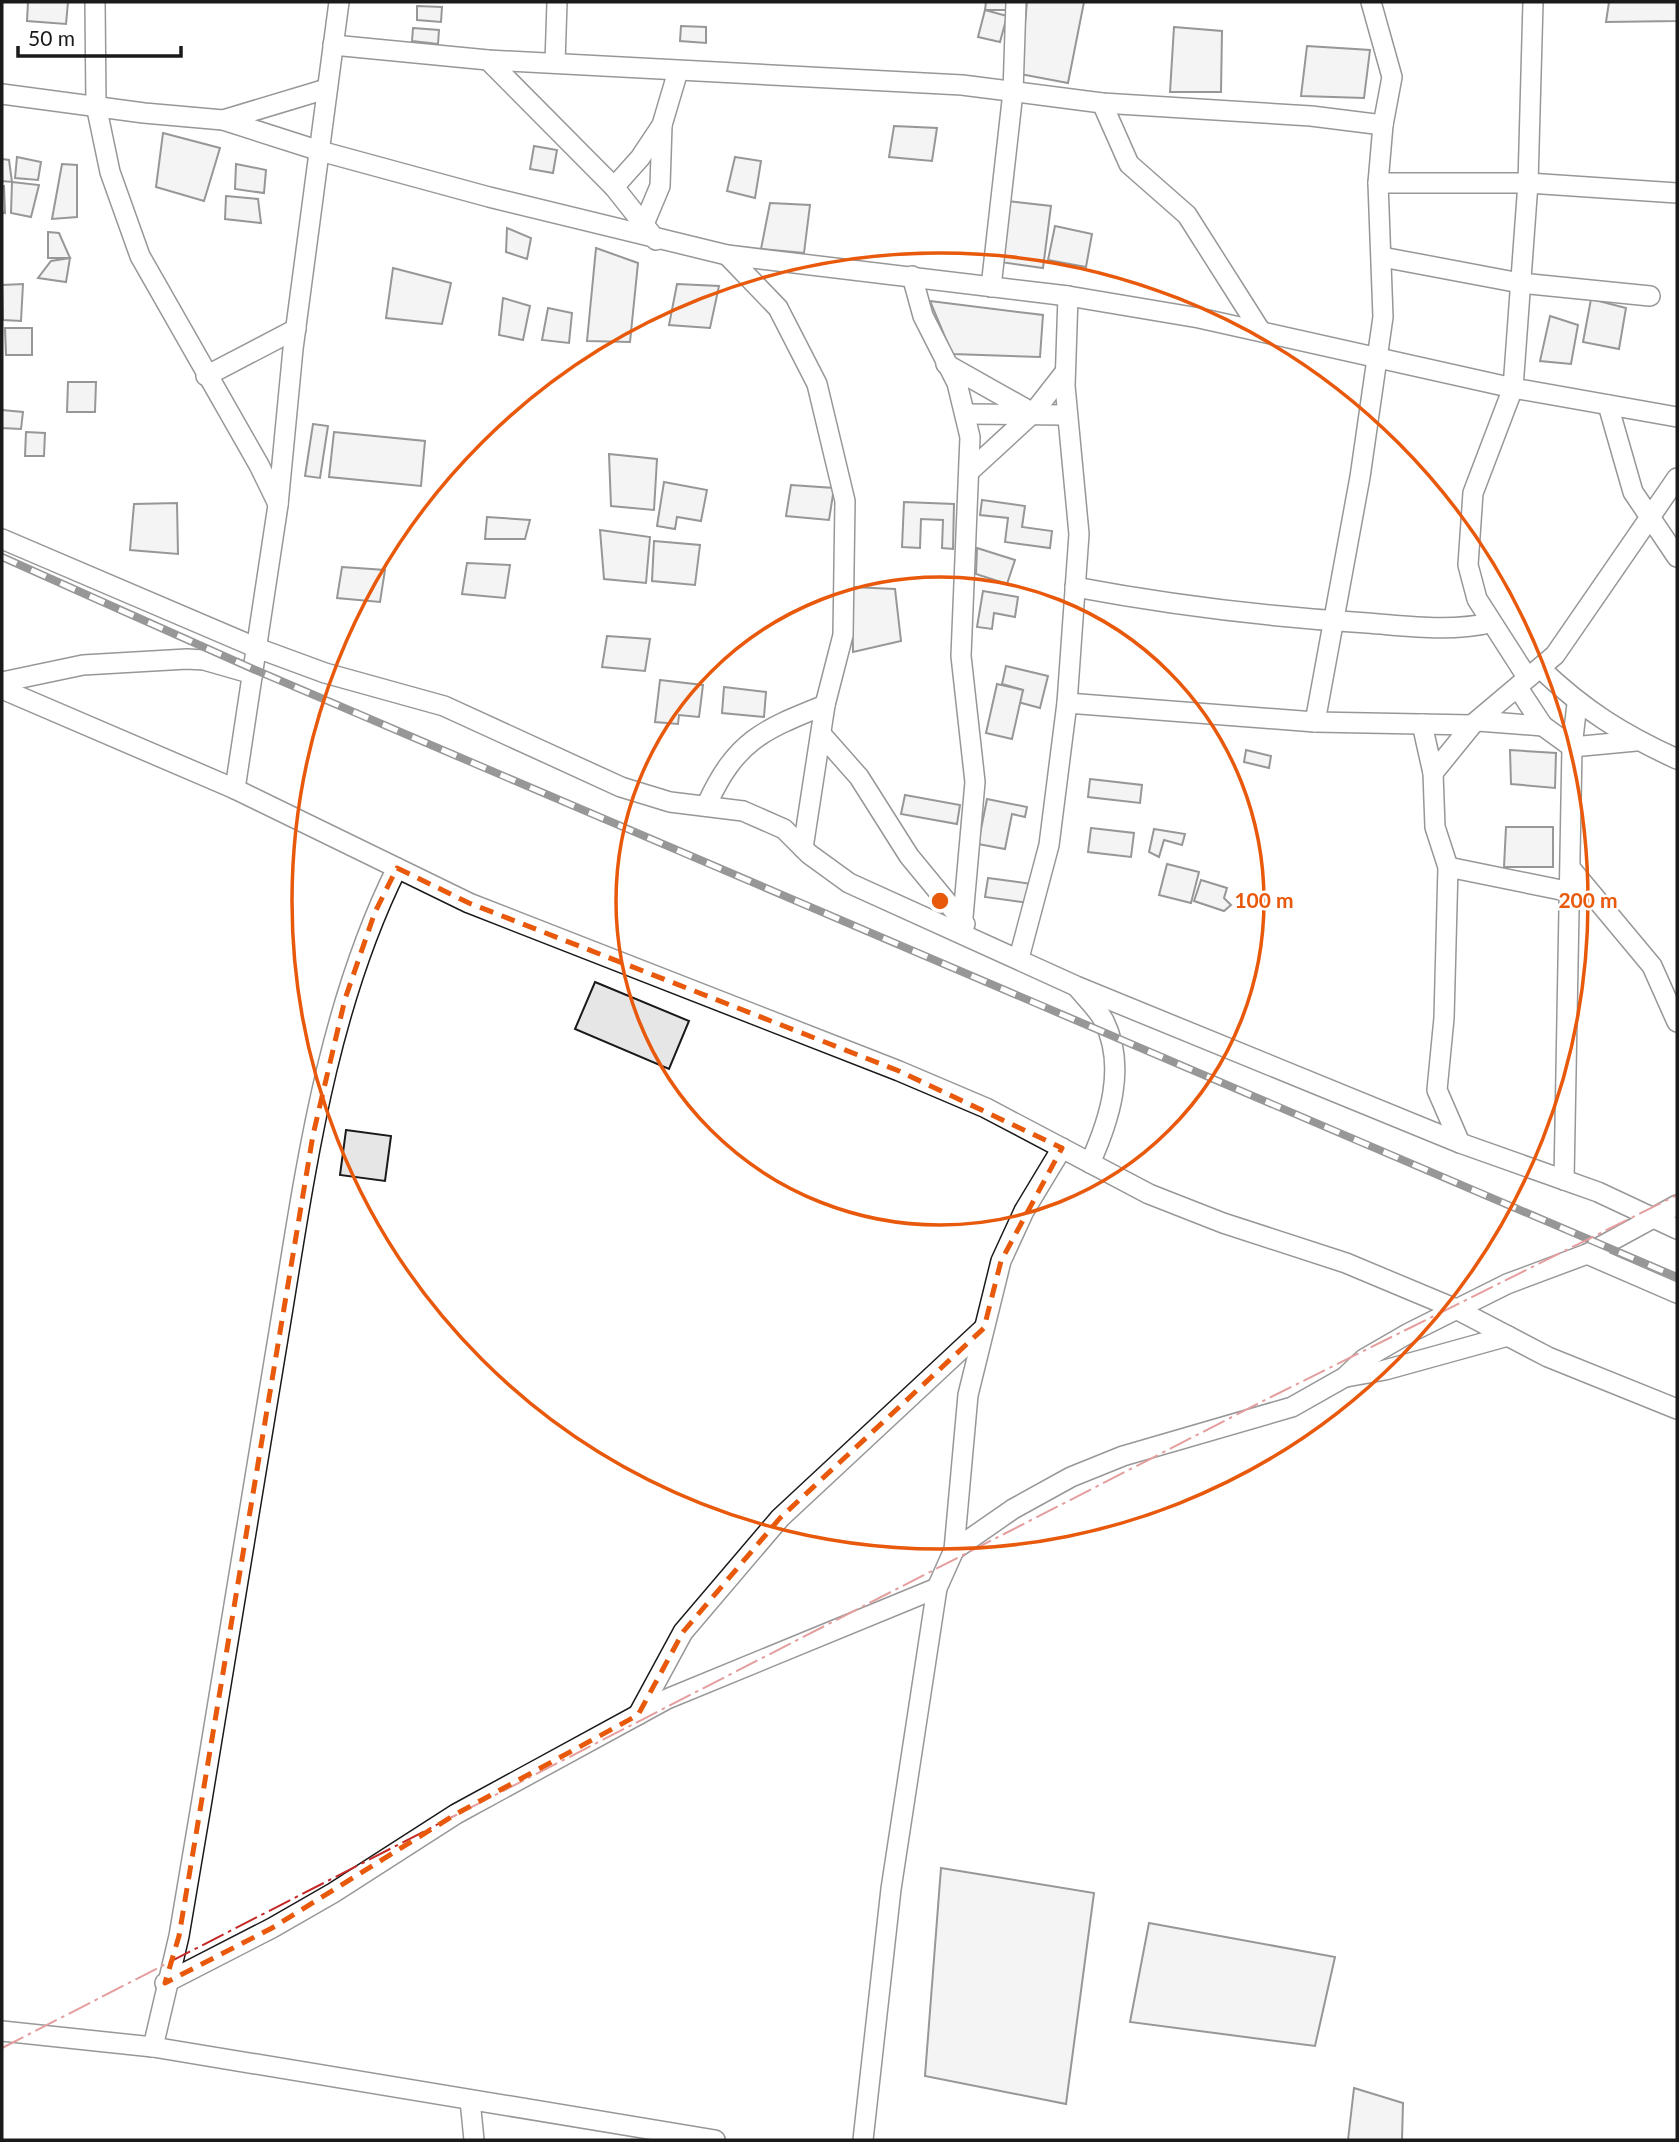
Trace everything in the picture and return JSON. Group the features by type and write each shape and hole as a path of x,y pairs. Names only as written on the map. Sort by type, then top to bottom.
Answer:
{"street":[{"path":"95,2 96,105 110,172 140,256 258,464 278,505"},
{"path":"235,789 278,505 296,329 339,2"},
{"path":"555,63 557,2"},
{"path":"991,287 1013,92 1016,2"},
{"path":"1315,722 1360,477 1384,317 1378,183 1382,125 1392,77 1371,2"},
{"path":"1533,2 1528,183 1513,388 1473,493 1470,580 1490,623 1529,678 1543,726"},
{"path":"333,45 488,60 961,85 1102,103 1311,116 1382,125"},
{"path":"488,60 614,187 650,232"},
{"path":"647,68 665,116"},
{"path":"650,232 660,186 665,116 678,71"},
{"path":"223,120 326,89"},
{"path":"2,94 144,113 223,120 320,151 650,232 727,255 1068,296 1260,330 1513,388 1677,417"},
{"path":"1102,103 1129,164 1187,215 1260,330"},
{"path":"614,187 640,158 665,116"},
{"path":"1378,183 1528,183 1677,193"},
{"path":"727,255 778,308 817,384 845,501 843,635 825,705 803,848"},
{"path":"1382,257 1520,283 1650,296"},
{"path":"912,276 923,316 957,383 967,415 971,470 963,576 961,656 975,782 966,926"},
{"path":"1019,958 1049,845 1067,704 1079,534 1066,415 1068,296"},
{"path":"206,376 296,329"},
{"path":"946,364 1033,413"},
{"path":"971,470 1033,413 1065,372"},
{"path":"1608,405 1633,492 1677,557"},
{"path":"967,415 1066,415"},
{"path":"1433,773 1475,723 1555,654 1677,478"},
{"path":"2,539 257,648 325,673 444,706 621,787 670,802 707,804 743,811 785,829 803,848 849,883 966,926 1019,958 1076,986 1460,1143 1655,1216 1677,1229"},
{"path":"1074,587 1144,599 1332,621 1442,628 1490,623"},
{"path":"2,682 83,665 187,659 204,660 253,674"},
{"path":"1529,678 1636,741 1677,759"},
{"path":"2,689 235,789 469,903 899,1071 986,1108 1149,1195 1223,1223 1346,1263 1456,1309 1548,1357 1677,1409"},
{"path":"1067,704 1315,722 1543,726 1572,747 1636,741"},
{"path":"1564,1180 1572,870 1572,747 1577,704"},
{"path":"707,804 720,775 741,748 766,731 825,705"},
{"path":"1422,724 1433,773 1435,827 1448,867 1444,1018 1437,1090 1460,1143"},
{"path":"821,734 859,777 932,886 966,926"},
{"path":"1448,867 1571,892"},
{"path":"153,2047 165,1983 179,1937 313,1135 345,999 375,912 397,868"},
{"path":"1572,870 1652,966 1677,1021"},
{"path":"1076,986 1103,1018 1113,1053 1111,1114 1090,1163"},
{"path":"863,2140 891,1889 937,1588 954,1550 965,1421 1001,1261 1024,1210 1062,1148"},
{"path":"954,1550 1013,1509 1123,1455 1292,1407 1345,1377 1364,1359 1456,1309 1507,1284 1587,1254 1677,1205"},
{"path":"1587,1254 1677,1293"},
{"path":"638,1714 682,1632 780,1518 984,1328"},
{"path":"1345,1377 1385,1370 1508,1336"},
{"path":"165,1983 272,1928 333,1893 456,1814 638,1714 713,1679 773,1657 937,1588"},
{"path":"2,2031 153,2047 715,2140"},
{"path":"470,2100 474,2140"}],"highlighted area":[{"path":"397,868 469,903 899,1071 1062,1148 1001,1261 984,1328 780,1518 683,1632 638,1715 456,1814 272,1928 165,1983 179,1936 313,1135 345,999 375,912"}],"building":[{"path":"28,2 68,2 66,24 27,21"},
{"path":"986,2 1007,2 1006,10 985,10"},
{"path":"1027,2 1084,2 1068,83 1020,74"},
{"path":"1609,2 1677,2 1677,21 1606,22"},
{"path":"417,6 442,7 441,22 417,20"},
{"path":"985,10 1007,16 1000,42 978,37"},
{"path":"681,26 706,27 706,43 680,41"},
{"path":"1174,27 1222,31 1221,92 1170,92"},
{"path":"413,28 439,30 438,44 412,41"},
{"path":"1307,46 1370,50 1364,98 1301,96"},
{"path":"894,126 937,128 932,161 889,157"},
{"path":"163,133 220,148 204,201 156,187"},
{"path":"534,146 557,150 553,173 530,169"},
{"path":"17,157 41,162 38,180 15,178"},
{"path":"735,157 761,161 755,198 727,191"},
{"path":"2,159 9,160 12,182 2,181"},
{"path":"62,164 77,165 77,217 52,219"},
{"path":"236,164 266,170 264,193 235,189"},
{"path":"12,182 39,185 31,217 11,213"},
{"path":"4,186 5,213 2,212"},
{"path":"226,196 258,199 261,223 225,219"},
{"path":"1008,201 1051,206 1043,268 1000,262"},
{"path":"770,203 810,205 804,253 761,249"},
{"path":"1055,226 1092,234 1086,267 1048,260"},
{"path":"507,228 531,238 527,259 506,252"},
{"path":"48,232 59,233 70,258 48,258"},
{"path":"596,248 638,263 630,342 587,341"},
{"path":"70,258 66,282 38,278 51,261"},
{"path":"393,268 451,283 442,324 386,318"},
{"path":"23,284 21,321 3,320 2,285"},
{"path":"677,284 719,286 710,328 669,325"},
{"path":"503,298 530,306 523,340 499,335"},
{"path":"1591,299 1626,308 1619,349 1583,342"},
{"path":"930,301 1043,315 1040,357 952,354"},
{"path":"548,308 572,313 569,343 542,340"},
{"path":"1550,316 1578,325 1571,364 1540,361"},
{"path":"5,328 32,328 32,355 6,355"},
{"path":"68,382 96,382 95,412 67,412"},
{"path":"2,410 23,412 21,429 2,428"},
{"path":"313,424 328,426 320,478 305,476"},
{"path":"26,432 45,433 44,456 25,456"},
{"path":"334,432 425,441 421,486 329,477"},
{"path":"609,454 657,459 654,510 611,506"},
{"path":"664,482 707,490 701,521 677,517 675,529 657,526"},
{"path":"791,485 834,488 829,520 786,516"},
{"path":"982,500 1025,506 1022,527 1052,531 1050,548 1005,542 1008,518 980,515"},
{"path":"904,502 954,504 953,549 942,548 943,520 921,519 920,548 902,547"},
{"path":"177,503 178,554 130,550 134,504"},
{"path":"487,517 530,520 525,539 485,539"},
{"path":"600,530 650,537 646,583 604,579"},
{"path":"654,541 700,545 695,585 652,581"},
{"path":"977,548 1015,560 1007,584 976,574"},
{"path":"467,563 510,565 505,598 462,594"},
{"path":"342,567 385,570 380,602 337,598"},
{"path":"852,587 895,589 901,641 853,652"},
{"path":"983,591 1018,597 1015,617 994,613 992,629 977,627"},
{"path":"607,636 650,639 645,671 602,667"},
{"path":"1006,666 1048,676 1040,708 1018,702 1023,690 1002,684"},
{"path":"660,680 703,685 699,717 679,715 678,724 655,722"},
{"path":"997,684 1023,690 1012,739 986,733"},
{"path":"724,687 766,692 764,717 722,713"},
{"path":"1246,750 1271,756 1269,768 1244,762"},
{"path":"1510,750 1556,753 1555,788 1511,784"},
{"path":"1090,779 1142,785 1140,803 1088,797"},
{"path":"905,795 960,805 957,824 901,814"},
{"path":"987,799 1027,807 1025,817 1012,814 1005,849 978,844"},
{"path":"1506,827 1553,827 1553,867 1504,867"},
{"path":"1091,828 1134,833 1131,857 1088,852"},
{"path":"1154,829 1185,834 1182,845 1164,840 1159,857 1149,852"},
{"path":"1167,864 1199,872 1191,903 1159,895"},
{"path":"988,878 1032,884 1029,903 985,897"},
{"path":"1201,880 1227,888 1224,898 1231,905 1224,911 1194,901"},
{"path":"595,982 689,1021 669,1069 575,1029"},
{"path":"346,1130 391,1136 385,1181 340,1175"},
{"path":"941,1868 1094,1893 1066,2104 925,2076"},
{"path":"1149,1923 1335,1957 1315,2046 1130,2022"},
{"path":"1354,2088 1403,2103 1402,2140 1348,2140"}],"railway":[{"path":"2,557 253,669 1677,1277"}],"power":[{"path":"2,2048 1271,1397 1677,1195"}]}
